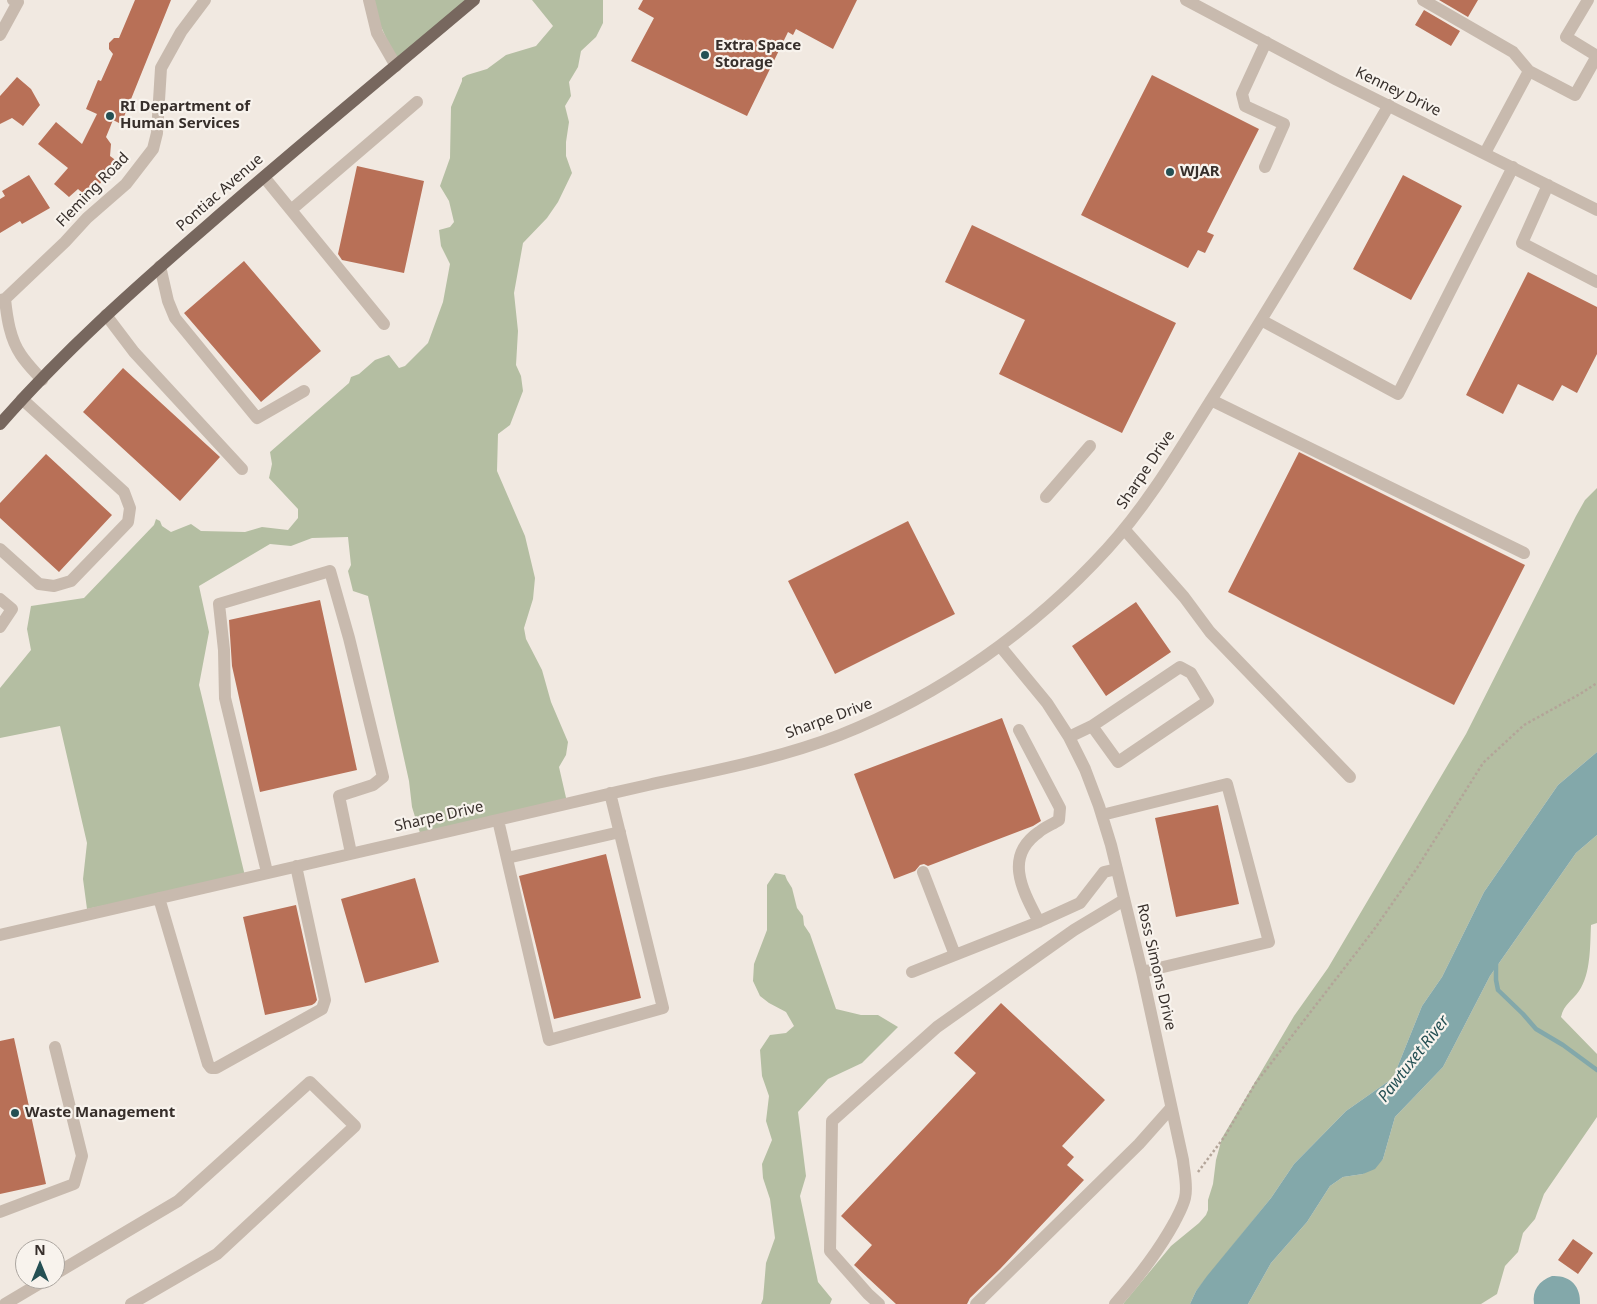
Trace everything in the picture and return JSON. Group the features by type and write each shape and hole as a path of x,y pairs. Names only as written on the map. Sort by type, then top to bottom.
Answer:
{"main road":[{"name":"Pontiac Avenue","path":"0,424 106,315 160,266 474,0"}],"street":[{"path":"0,35 18,2 13,0"},
{"name":"Fleming Road","path":"2,300 65,242 87,218 126,184 153,149 157,133 161,68 181,32 205,0"},
{"name":"Kenney Drive","path":"1186,0 1548,185 1596,206"},
{"path":"1423,0 1514,52 1529,71 1575,95 1597,56 1566,37 1588,0"},
{"path":"371,3 377,33 396,66"},
{"path":"1265,167 1284,124 1245,106 1242,94 1266,42"},
{"path":"1485,153 1529,71"},
{"path":"291,210 417,102"},
{"name":"Sharpe Drive","path":"0,935 610,793 744,764 837,736 915,701 944,684 1000,646 1054,602 1124,529 1160,482 1261,320 1389,105"},
{"path":"1261,320 1398,394 1513,167"},
{"path":"264,177 384,324"},
{"path":"1548,185 1522,243 1597,282"},
{"path":"160,266 168,301 175,318 257,418 304,391"},
{"path":"2,300 13,338 21,356 42,380"},
{"path":"106,315 134,352 242,469"},
{"path":"0,549 39,584 54,586 71,581 128,522 130,508 124,492 22,400"},
{"path":"1211,400 1524,554"},
{"path":"1046,497 1090,446"},
{"path":"1124,529 1184,596 1210,632 1350,777"},
{"path":"267,872 225,698 224,650 219,604 330,571 349,638 383,777 373,785 339,796 351,853"},
{"path":"0,599 12,609 0,627"},
{"name":"Ross Simons Drive","path":"1000,646 1047,703 1070,737 1085,769 1102,815 1142,972 1183,1160 1186,1197 1180,1211 1153,1257 1116,1304"},
{"path":"1070,737 1092,726 1180,667 1191,673 1208,701 1118,762 1092,726"},
{"path":"1019,730 1060,808 1059,820 1038,832 1023,848 1018,866 1022,889 1039,922"},
{"path":"1102,815 1227,784 1269,942 1142,972"},
{"path":"498,820 549,1040 663,1008 610,793"},
{"path":"507,858 620,832"},
{"path":"160,898 208,1064 211,1068 216,1068 322,1009 326,1000 296,866"},
{"path":"912,972 1039,922 1080,903 1104,872 1117,869"},
{"path":"924,872 955,954"},
{"path":"879,1304 830,1251 832,1121 937,1027 1074,930 1124,900"},
{"path":"0,1212 74,1184 82,1156 55,1047"},
{"path":"65,1268 178,1201 310,1082 355,1126 217,1254 131,1304"},
{"path":"976,1304 1139,1144 1171,1108"},
{"path":"5,1304 30,1289"}],"path":[{"path":"1186,1187 1225,1136 1255,1084 1395,900 1483,763 1524,724 1597,683"}],"green space":[{"path":"369,0 474,0 397,62"},
{"path":"532,0 603,0 603,23 596,37 581,51 578,67 569,82 571,96 565,106 569,122 566,156 572,173 558,202 547,218 523,243 514,293 518,331 516,365 521,376 523,391 510,425 498,434 497,471 525,536 535,578 533,599 524,628 526,639 542,670 551,702 568,742 566,755 559,767 567,802 420,833 412,807 409,781 368,596 353,591 348,571 351,565 348,537 312,538 291,546 270,544 199,586 209,632 199,685 245,876 87,909 83,879 87,843 60,726 0,738 0,688 31,650 27,629 31,606 84,598 154,525 156,519 171,532 191,524 201,531 245,532 262,527 288,530 298,518 298,509 269,478 272,464 270,452 349,383 351,377 359,374 375,360 389,355 399,368 405,366 428,343 443,302 450,264 441,246 439,230 450,227 454,222 449,201 440,186 450,158 451,107 462,78 487,69 506,55 536,46 553,26"},
{"path":"1597,488 1597,752 1558,785 1484,892 1442,977 1422,1006 1393,1078 1346,1111 1294,1164 1271,1198 1196,1291 1190,1304 1123,1304 1171,1246 1206,1215 1222,1138 1294,1016 1328,968 1466,734 1576,516 1585,500"},
{"path":"1597,835 1597,923 1591,925 1588,968 1583,984 1566,1006 1561,1017 1597,1054 1597,1117 1544,1194 1535,1219 1523,1233 1518,1252 1505,1266 1497,1294 1481,1304 1248,1304 1271,1263 1307,1222 1330,1186 1343,1177 1363,1174 1383,1159 1395,1117 1443,1067 1490,976 1576,853"},
{"path":"775,873 785,875 792,888 797,908 803,916 804,925 810,934 836,1009 861,1015 878,1015 898,1027 862,1063 828,1079 798,1112 806,1176 800,1196 818,1282 832,1299 830,1304 761,1304 766,1263 775,1238 770,1199 763,1178 762,1164 772,1140 766,1121 769,1096 762,1076 760,1050 770,1035 786,1033 794,1026 786,1012 760,996 753,981 754,964 767,930 767,885"}],"water":[{"name":"Pawtuxet River","path":"1597,752 1597,835 1576,853 1490,976 1443,1067 1395,1117 1383,1159 1375,1169 1363,1174 1343,1177 1330,1186 1307,1222 1271,1263 1248,1304 1190,1304 1196,1291 1207,1276 1271,1198 1294,1164 1346,1111 1393,1078 1422,1006 1442,977 1484,892 1558,785"},
{"path":"1552,1276 1564,1277 1573,1283 1579,1292 1580,1304 1534,1304 1535,1290 1540,1283"}],"building":[{"name":"RI Department of Human Services","path":"135,0 171,0 121,124 113,120 106,137 111,144 110,156 118,162 88,198 78,189 69,197 54,184 68,168 38,144 56,122 82,144 97,114 86,109 98,80 101,81 113,54 109,49 109,43 114,38 119,38"},
{"name":"Extra Space Storage","path":"643,0 857,0 833,49 796,29 793,35 788,32 747,116 631,61 654,18 638,9"},
{"path":"1439,0 1478,0 1468,17"},
{"path":"1424,10 1460,31 1451,46 1415,25"},
{"name":"WJAR","path":"1152,75 1259,129 1207,232 1214,235 1205,253 1198,250 1188,268 1081,215"},
{"path":"17,77 31,89 40,105 23,126 12,118 0,124 0,96"},
{"path":"357,166 424,181 404,273 342,260 338,254"},
{"path":"29,175 50,208 22,224 20,221 0,233 0,199 5,196 2,191"},
{"path":"1403,175 1462,206 1411,300 1353,269"},
{"path":"972,225 1176,323 1122,433 999,374 1025,320 945,282"},
{"path":"244,261 321,351 261,402 184,313"},
{"path":"1528,272 1597,307 1597,354 1577,393 1562,385 1553,401 1518,384 1503,414 1466,395"},
{"path":"123,368 220,457 180,501 83,412"},
{"path":"1299,452 1525,565 1454,705 1228,592"},
{"path":"46,454 112,515 59,572 0,518 0,503"},
{"path":"908,521 955,614 835,674 788,581"},
{"path":"320,600 357,770 260,792 232,666 229,620"},
{"path":"1136,602 1171,652 1106,696 1072,646"},
{"path":"1002,718 1041,821 1033,826 928,866 920,865 915,871 894,879 854,774"},
{"path":"1218,805 1239,904 1176,917 1155,818"},
{"path":"606,854 641,998 554,1019 519,876"},
{"path":"415,878 439,962 365,983 341,899"},
{"path":"296,905 317,1000 312,1005 265,1015 243,917"},
{"path":"1001,1003 1105,1100 1062,1146 1074,1157 1067,1165 1084,1180 970,1298 967,1304 896,1304 854,1265 872,1245 841,1216 976,1073 954,1053"},
{"name":"Waste Management","path":"14,1038 46,1184 0,1194 0,1041"},
{"path":"1573,1239 1593,1253 1578,1274 1558,1260"}],"waterway":[{"path":"1496,962 1498,990 1536,1029 1563,1045 1597,1070"}],"place":[{"name":"Extra Space Storage","path":"705,55"},
{"name":"RI Department of Human Services","path":"110,116"},
{"name":"WJAR","path":"1170,172"},
{"name":"Waste Management","path":"15,1113"}]}
